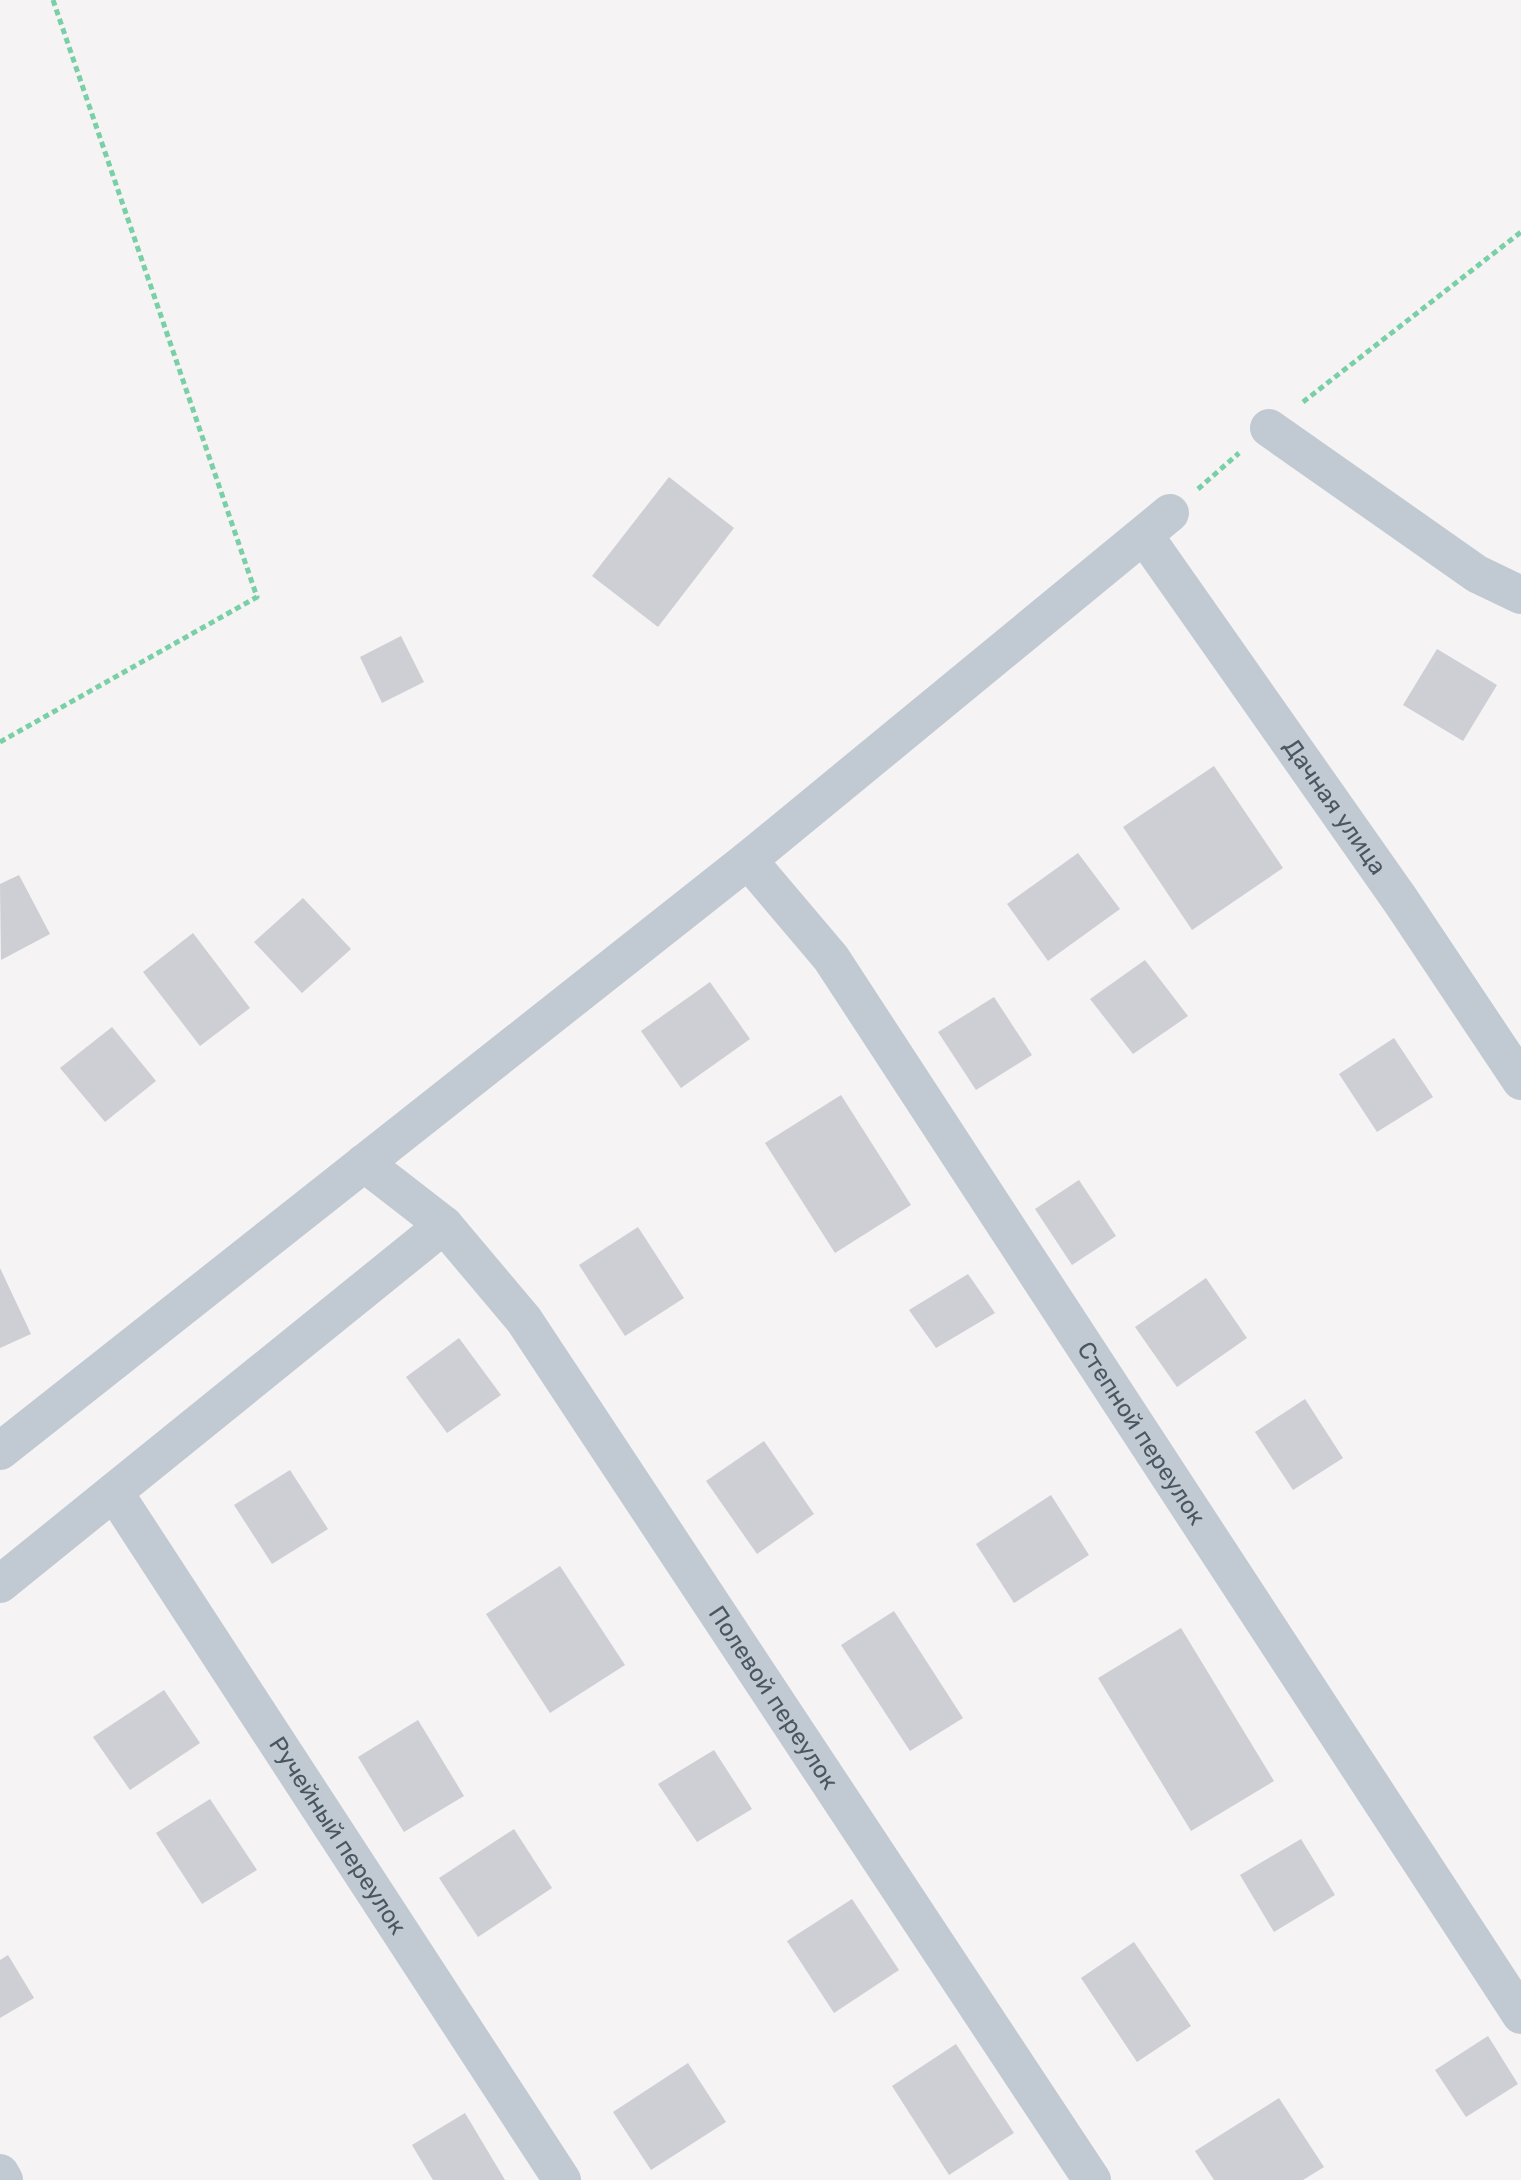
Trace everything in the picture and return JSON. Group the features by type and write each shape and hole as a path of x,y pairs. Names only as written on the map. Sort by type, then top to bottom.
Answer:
{"street":[{"path":"1269,428 1477,574 1521,595"},
{"path":"0,1451 748,860 1157,524"},
{"name":"Дачная улица","path":"1157,524 1521,1081"},
{"name":"Степной переулок","path":"748,860 831,958 1521,2015"},
{"name":"Полевой переулок","path":"364,1163 444,1225 524,1320 1092,2180"},
{"path":"0,1584 444,1225"},
{"name":"Ручейный переулок","path":"114,1492 562,2180"},
{"path":"0,2173 4,2180"}],"path":[{"path":"0,742 257,597 53,0"},
{"path":"1157,524 1269,428 1521,232"}],"building":[{"path":"669,477 734,528 658,627 592,576"},
{"path":"401,636 424,682 382,703 360,657"},
{"path":"1437,649 1497,685 1463,741 1403,705"},
{"path":"1214,766 1283,868 1192,930 1123,827"},
{"path":"1078,853 1120,909 1048,961 1007,904"},
{"path":"19,875 50,934 1,960 0,884"},
{"path":"303,898 351,949 302,993 254,942"},
{"path":"193,933 250,1008 200,1046 143,972"},
{"path":"1145,960 1188,1016 1133,1054 1090,999"},
{"path":"710,982 750,1039 681,1088 641,1031"},
{"path":"994,997 1032,1055 976,1090 938,1032"},
{"path":"112,1027 156,1081 105,1122 60,1068"},
{"path":"1394,1038 1433,1097 1377,1132 1339,1074"},
{"path":"841,1095 911,1205 835,1253 765,1143"},
{"path":"1079,1180 1116,1236 1072,1265 1035,1209"},
{"path":"638,1227 684,1298 625,1336 579,1265"},
{"path":"0,1268 31,1334 0,1348"},
{"path":"968,1274 995,1313 936,1348 909,1310"},
{"path":"1206,1278 1247,1338 1177,1387 1135,1327"},
{"path":"459,1338 501,1395 447,1433 406,1377"},
{"path":"1305,1399 1343,1458 1293,1490 1255,1432"},
{"path":"764,1441 814,1514 757,1554 706,1481"},
{"path":"290,1470 328,1529 272,1564 234,1505"},
{"path":"1051,1495 1089,1555 1014,1603 976,1544"},
{"path":"560,1566 625,1665 550,1713 486,1614"},
{"path":"894,1611 963,1718 910,1751 841,1645"},
{"path":"1181,1628 1274,1781 1191,1831 1098,1678"},
{"path":"164,1690 200,1743 130,1790 93,1737"},
{"path":"418,1720 464,1796 404,1832 358,1757"},
{"path":"714,1750 752,1809 697,1842 658,1784"},
{"path":"210,1799 257,1870 202,1904 156,1833"},
{"path":"514,1829 552,1888 478,1937 439,1878"},
{"path":"1301,1839 1335,1895 1274,1932 1240,1875"},
{"path":"852,1899 899,1970 834,2013 787,1941"},
{"path":"1134,1942 1191,2026 1137,2062 1081,1978"},
{"path":"8,1955 34,1998 0,2018 0,1960"},
{"path":"1488,2036 1518,2084 1466,2117 1435,2070"},
{"path":"956,2044 1014,2133 949,2175 892,2086"},
{"path":"688,2063 726,2122 651,2170 613,2112"},
{"path":"1279,2098 1324,2167 1303,2180 1214,2180 1195,2151"},
{"path":"465,2113 505,2180 433,2180 412,2145"}]}
